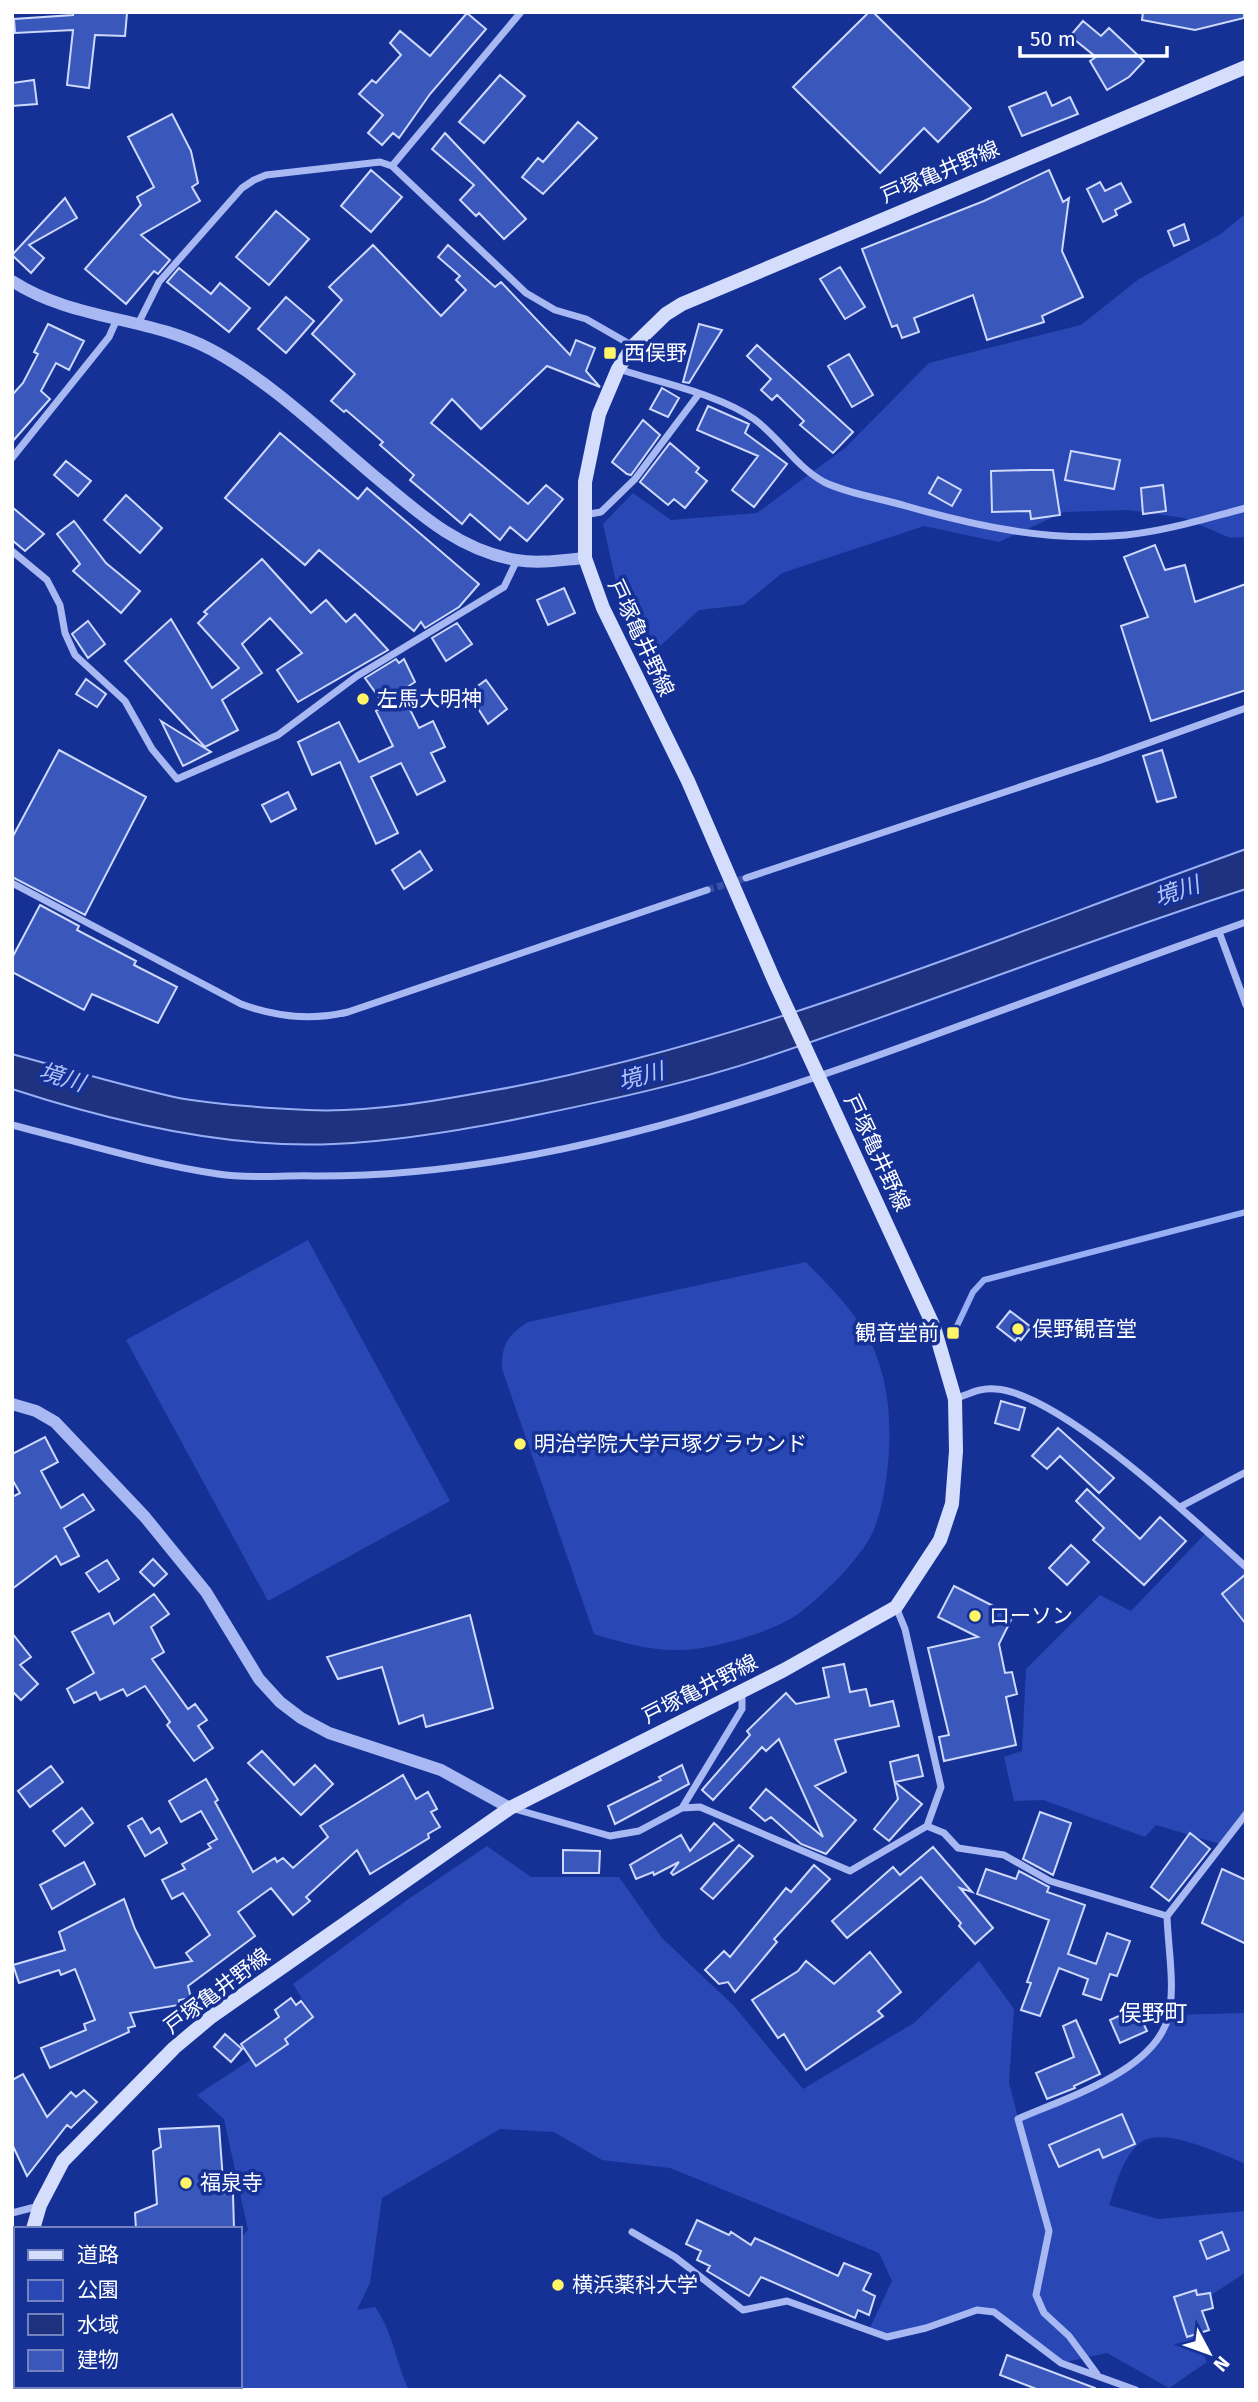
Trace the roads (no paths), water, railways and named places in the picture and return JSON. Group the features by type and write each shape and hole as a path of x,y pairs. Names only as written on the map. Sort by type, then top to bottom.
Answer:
{"main road":[{"name":"戸塚亀井野線","path":"34,2227 40,2205 64,2161 174,2048 211,2017 510,1808 742,1692 896,1607 940,1540 952,1504 956,1451 955,1399 934,1327 816,1073 688,781 642,694 603,608 585,558 585,482 591,448 599,414 618,369 633,346 666,314 707,291 1246,67"}],"street":[{"path":"392,166 521,12"},
{"path":"139,322 159,282 242,188 254,180 266,175 380,162 392,166 526,293 555,310 586,319 633,346"},
{"path":"12,282 58,304 139,322 191,340 239,366 426,520 466,544 517,560 543,562 585,558"},
{"path":"12,458 109,337 117,319"},
{"path":"618,369 698,395 751,416 773,433 793,460 826,483 968,524 1014,533 1087,537 1129,535 1246,508"},
{"path":"584,515 601,512 635,479 698,395"},
{"path":"12,551 47,580 60,605 65,633 75,655 125,701 152,749 177,779 278,735 357,676 504,587 517,560"},
{"path":"746,878 1101,760 1246,708"},
{"path":"12,883 241,1004 277,1015 310,1017 348,1012 708,890"},
{"path":"12,1125 221,1175 352,1176 418,1172 627,1135 702,1116 816,1073 1246,922"},
{"path":"1219,932 1246,1005"},
{"path":"955,1399 988,1389 1029,1397 1091,1437 1180,1507 1246,1567"},
{"path":"12,1404 36,1411 55,1422 145,1517 206,1592 259,1679 279,1702 301,1718 329,1732 441,1770 510,1808 610,1836 639,1831 682,1808 700,1807 850,1871 927,1826 941,1787 905,1629 896,1607"},
{"path":"1180,1507 1246,1472"},
{"path":"682,1808 742,1709 742,1692"},
{"path":"1097,2374 1069,2336 1044,2313 1036,2294 1049,2231 1018,2119 1127,2068 1154,2045 1169,2015 1167,1916 1246,1814"},
{"path":"927,1826 944,1833 958,1848 1004,1855 1050,1881 1167,1916"},
{"path":"12,2213 40,2205"},
{"path":"632,2232 675,2257 743,2310 787,2301 887,2337 926,2328 977,2310 994,2312 1061,2363 1136,2390"}],"water":[{"name":"境川","path":"1246,849 1246,889 739,1066 595,1103 512,1120 385,1140 334,1144 253,1142 171,1131 130,1122 12,1089 12,1054 174,1097 258,1107 359,1109 411,1104 512,1087 606,1066 792,1013 884,982"}],"waterway":[{"path":"957,1326 973,1292 984,1280 1246,1212"}],"tunnel":[{"path":"707,890 746,878"}],"place":[{"name":"西俣野","path":"610,353"},
{"name":"左馬大明神","path":"363,699"},
{"name":"俣野観音堂","path":"1018,1329"},
{"name":"観音堂前","path":"953,1333"},
{"name":"明治学院大学戸塚グラウンド","path":"520,1444"},
{"name":"ローソン","path":"975,1616"},
{"name":"福泉寺","path":"186,2183"},
{"name":"横浜薬科大学","path":"558,2285"}],"district":[{"name":"俣野町","path":"1153,2013"}]}
